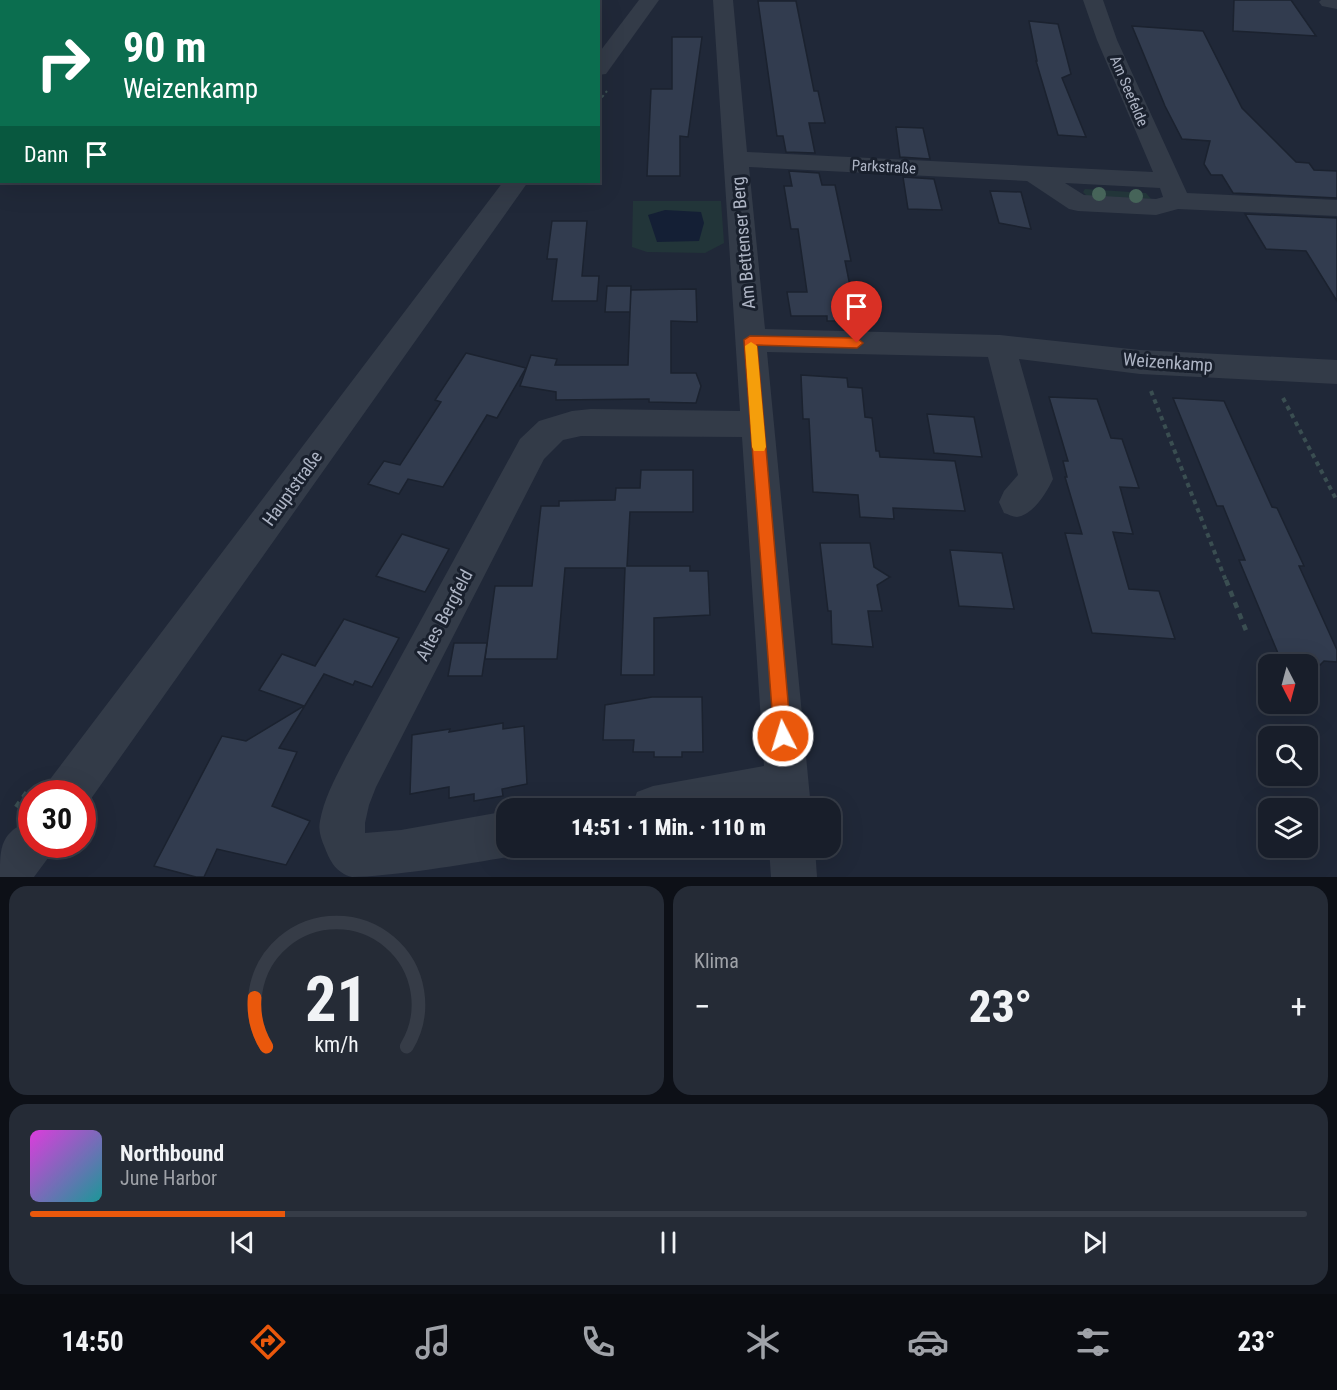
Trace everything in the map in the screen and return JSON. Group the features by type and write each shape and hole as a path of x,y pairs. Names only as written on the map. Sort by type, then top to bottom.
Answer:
{"street":[{"path":"600,66 649,0"},
{"name":"Am Bettenser Berg","path":"723,0 788,796"},
{"name":"Am Seefelde","path":"1093,0 1100,22 1173,191"},
{"name":"Parkstraße","path":"736,159 1033,174 1078,203 1156,207 1173,191 1337,208"},
{"name":"Hauptstraße","path":"77,780 515,183"},
{"name":"Weizenkamp","path":"750,340 1000,346 1140,362 1337,372"},
{"path":"1000,346 1036,479 1016,502"},
{"name":"Altes Bergfeld","path":"496,836 401,853 360,857 349,850 343,837 342,823 347,803 361,772 531,449 544,434 565,425 591,422 757,424"},
{"path":"766,798 788,796"},
{"path":"6,877 20,858"},
{"path":"793,858 794,877"}],"path":[{"path":"1140,362 1247,633"},
{"path":"1267,368 1337,501"}],"green space":[{"path":"1085,189 1146,193 1151,199 1087,196 1083,192"},
{"path":"633,201 721,201 724,243 705,253 647,252 632,247"}],"water":[{"path":"665,210 701,212 704,223 699,241 657,242 648,215"}],"building":[{"path":"1234,0 1291,0 1316,36 1233,31"},
{"path":"758,1 796,1 814,91 818,91 825,123 809,123 815,153 786,152 783,136 777,136"},
{"path":"1029,21 1058,24 1071,74 1062,78 1086,137 1058,135 1036,61"},
{"path":"1132,26 1203,31 1242,108 1296,162 1309,163 1314,170 1337,171 1337,198 1233,193 1222,175 1211,175 1204,164 1210,141 1182,139 1165,106"},
{"path":"672,37 702,37 688,137 680,136 680,176 647,176 651,89 672,89"},
{"path":"896,127 923,128 930,159 900,157"},
{"path":"789,171 819,173 822,185 835,185 851,261 845,261 857,321 827,321 827,316 791,316 787,292 807,292 798,229 791,229 784,186 792,186"},
{"path":"903,177 934,179 942,210 908,209"},
{"path":"990,191 1021,192 1031,229 999,223"},
{"path":"1245,214 1337,218 1337,301 1306,251 1266,249"},
{"path":"552,221 587,221 582,276 599,276 597,301 552,301 557,259 547,259"},
{"path":"607,286 631,286 630,312 605,312"},
{"path":"696,289 697,322 671,321 671,373 696,373 701,386 696,403 649,402 649,399 556,400 556,392 520,386 531,355 557,359 555,365 628,365 631,290"},
{"path":"466,353 526,368 497,418 487,415 443,487 408,479 399,494 368,484 384,461 400,465 441,402 435,400"},
{"path":"801,375 847,378 848,387 862,388 865,417 872,418 876,451 879,451 880,457 955,461 965,511 893,508 894,519 860,517 858,495 813,492 809,419 803,419"},
{"path":"1049,397 1097,399 1111,438 1122,439 1139,488 1120,487 1133,534 1113,532 1129,589 1159,591 1175,639 1092,633 1065,533 1082,534 1065,477 1067,477 1063,461 1068,461"},
{"path":"1173,398 1224,401 1272,507 1277,508 1304,566 1299,566 1337,650 1337,662 1324,661 1320,665 1318,654 1278,654 1239,560 1245,560 1223,506 1217,506"},
{"path":"927,414 974,417 982,457 934,453"},
{"path":"641,470 693,470 693,512 630,512 627,566 690,566 690,571 708,571 710,615 654,618 654,675 621,675 625,568 565,568 557,659 485,659 495,586 532,586 541,506 559,506 559,501 615,500 616,488 640,488"},
{"path":"402,534 449,549 425,592 376,576"},
{"path":"820,543 870,543 874,567 890,577 877,585 882,611 868,611 873,647 832,644 831,611 828,611"},
{"path":"950,550 1002,553 1014,609 959,606"},
{"path":"344,619 399,638 372,687 355,681 353,685 324,674 279,748 297,752 272,806 310,821 286,865 217,849 204,877 154,866 222,736 246,741 304,706 259,690 282,654 315,666"},
{"path":"454,643 487,643 482,676 448,676"},
{"path":"652,697 702,697 703,752 682,752 682,757 654,757 654,752 633,752 634,740 603,740 605,705"},
{"path":"503,723 503,729 524,726 527,784 502,789 503,796 474,801 474,794 449,798 449,787 410,794 412,735 450,729 449,732"}],"slow traffic":[{"path":"751,346 759,447"}],"route":[{"path":"783,736 750,340 857,343"}]}
